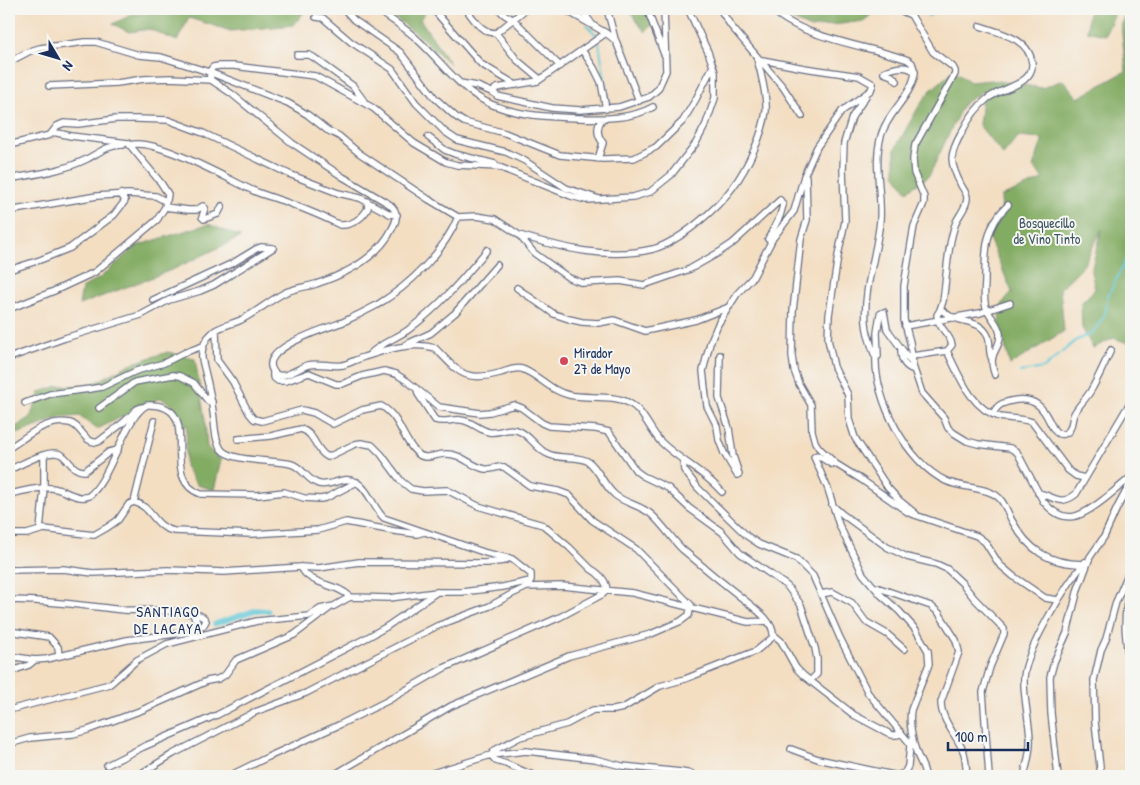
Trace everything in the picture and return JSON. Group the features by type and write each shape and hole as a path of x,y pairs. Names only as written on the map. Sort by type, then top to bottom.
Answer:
{"street":[{"path":"344,9 354,20 400,52 435,98 464,122 505,133 560,156 598,159 634,158 656,147 683,122 713,66"},
{"path":"376,9 420,42 459,83 492,105 530,116 602,119 645,112 653,107"},
{"path":"433,9 481,64 516,85"},
{"path":"466,9 480,27 488,33 496,33 526,9"},
{"path":"498,9 514,20 560,66"},
{"path":"564,9 606,33 616,41"},
{"path":"581,9 593,26"},
{"path":"607,9 616,41 638,101"},
{"path":"647,9 666,58"},
{"path":"459,83 477,86 497,96 552,108 606,109 638,101 655,94 662,84 666,71 664,9"},
{"path":"428,137 450,152 485,161 579,199 594,201 644,194 659,186 672,175 696,143 710,115 716,92 713,66 688,9"},
{"path":"720,9 757,59 783,87 802,116"},
{"path":"772,9 780,17 801,29 908,60 912,63 915,72 912,85 886,123 880,139 878,164 880,222 866,306 868,335 876,357 879,383 889,416 919,460 943,479 960,486 990,492 998,497 1021,535 1043,556 1058,562 1084,564"},
{"path":"897,9 911,15 933,52 953,67 956,72 915,145 913,159 914,173 924,198 924,203 914,226 904,286 904,310 913,366 922,393 944,418 946,425 962,439 973,443 1013,449 1019,454 1038,493 1048,508 1065,517 1077,517 1096,505 1131,477"},
{"path":"316,17 323,18 351,42 392,70 416,103 445,132 457,140 506,152 525,161 566,188 604,200"},
{"path":"912,356 947,351 951,348 952,342 938,324 937,315 940,310 952,233 957,218 968,200 953,168 953,150 963,130 986,100 995,93 1024,80 1029,76 1031,70 1032,62 1022,43 980,26"},
{"path":"496,33 517,60 540,79"},
{"path":"494,93 496,88 538,81 606,33"},
{"path":"9,62 40,48 96,42 139,55 161,57 209,72 288,103 308,114 359,153 428,199 458,216 495,219 519,236 534,253 575,281 590,284 620,281 644,285 690,269 718,253 752,227 780,200 783,205 780,216 764,244 748,282"},
{"path":"582,50 601,82 606,109"},
{"path":"298,55 309,55 329,69 353,86 366,103"},
{"path":"757,59 859,76 874,84 852,117 844,143 842,170 845,221 828,315 828,339 834,367 848,395 849,419 855,438 893,495 919,517"},
{"path":"519,236 558,247 590,253 613,253 650,250 666,245 684,233 707,215 733,187 756,146 766,110 761,72 757,59"},
{"path":"209,72 219,66 234,66 315,76 366,103 414,143 446,162 464,166 499,167"},
{"path":"898,81 885,73 885,71 904,67 915,72"},
{"path":"209,72 211,80"},
{"path":"49,86 170,78 211,80 303,151 396,210 397,215 392,229 381,246 372,255 354,267 329,279 285,293 242,319 216,330 206,340 203,346 202,359 219,444 221,449 228,455 294,464 310,479 319,484 345,480 357,482 384,518 486,553 515,560 531,577 527,587"},
{"path":"720,355 719,398 729,428 733,456 739,474 737,475 721,446 717,426 707,406 703,378 704,365 710,343 718,324 737,294 760,264 772,238 794,211 804,176 817,147 836,118 871,90"},
{"path":"9,145 47,136 64,123 78,124 136,118 168,120 203,133 290,174 367,201 390,214 397,215"},
{"path":"598,159 603,144 598,136 598,124 602,119"},
{"path":"9,309 96,272 151,226 157,220 166,204 168,194 162,183 132,146 124,142 53,132"},
{"path":"9,179 61,169 85,160 112,146 132,146 141,143 152,145 200,164 256,192 290,203 340,225 346,226 360,219 368,208 367,201"},
{"path":"804,176 806,179 807,220 801,239 798,266 793,312 792,356 799,384 811,405 812,431 815,442 839,466 909,513 977,536 985,542 998,564 1013,576 1045,598 1058,600"},
{"path":"9,270 70,248 114,216 125,201 121,194"},
{"path":"9,211 97,196 121,194 156,196 166,204 188,210 196,210 203,206 205,208 202,217 204,220 218,214 222,206"},
{"path":"992,360 1000,340 1000,334 985,304 984,263 986,247 993,223 1008,205"},
{"path":"458,216 453,229 438,250 426,265 407,282 377,304 352,318 308,334 275,354 271,363 273,377 278,382 309,373 338,384 384,371 396,374 443,408 480,413 514,405 522,408 549,426 596,429 609,432 636,471 642,476 668,488 689,508 722,532 740,553 787,586 801,605 815,648 817,674 810,681"},
{"path":"9,358 65,338 141,315 169,300 200,291 214,285 273,248 261,247 256,249 153,300"},
{"path":"370,355 376,348 406,331 435,308 487,250"},
{"path":"401,347 431,333 455,313 497,265"},
{"path":"517,288 550,311 569,319 598,323 614,320 645,331 696,320 729,307"},
{"path":"906,326 988,311 1010,303"},
{"path":"940,310 956,318 976,324 984,330 988,336 990,356 996,375"},
{"path":"876,357 879,354 877,334 882,312 885,313 887,329 901,349 903,362 908,368 913,366"},
{"path":"216,330 217,360 233,382 254,419 262,421 302,410 314,412 333,424 362,410 381,406 391,414 413,449 421,457 448,454 462,457 485,469 504,467 530,486 570,495 592,520 636,549 691,606"},
{"path":"25,403 50,394 90,390 203,346"},
{"path":"273,371 277,375 283,375 309,364 342,365 370,355 412,346 435,348 458,371 467,375 487,376 518,368 530,373 564,394 628,402 638,411 659,439 683,461 711,480 722,492"},
{"path":"993,414 1003,403 1021,399 1034,402 1043,409 1055,431 1062,434 1066,433 1070,429 1074,414 1090,393 1111,350"},
{"path":"947,351 964,386 978,404 993,414 1032,422 1068,470 1076,476 1085,478"},
{"path":"99,408 135,382 173,375 180,376 194,383 208,401 212,402"},
{"path":"417,389 418,394 435,420 439,422 463,420 489,432 515,430 534,442 539,450 546,454 555,457 580,459 587,462 613,493 652,515 681,548 714,578 758,610 767,621 774,635 778,637 786,648 799,672 854,715 892,735 897,735 901,732"},
{"path":"1038,493 1056,500 1067,499 1076,494 1131,401"},
{"path":"9,448 36,429 60,423 75,425 88,440 98,442 124,422 137,409 150,404 161,406 174,412 178,423 182,473 191,488 201,494 258,495 284,492 304,498 320,499 326,498 357,482"},
{"path":"9,494 44,488 56,488 81,498 89,496 98,486 134,420 144,406"},
{"path":"134,502 154,421"},
{"path":"229,776 388,701 444,668 560,617 603,594 606,590 606,584 598,573 591,569 548,528 478,506 447,490 424,491 411,489 404,484 372,445 355,444 328,457 324,455 312,435 301,429 270,436 238,439"},
{"path":"9,470 44,455 58,454 63,456 80,472 90,469 109,452 118,450"},
{"path":"40,530 44,488 44,455"},
{"path":"839,466 837,468 817,455 814,457 828,488 839,525 863,574 913,626 923,641 930,657 910,718 916,749 925,770 925,776"},
{"path":"683,461 684,470 688,476 723,515 753,541 796,559 813,576 840,638 868,693 908,741 909,752 906,770 898,776 818,759 792,748"},
{"path":"1024,776 1030,751 1024,676 1027,665 1040,633 1058,600 1104,537 1131,482"},
{"path":"134,502 144,507 162,527 174,531 252,534 318,530 346,522 417,534 424,532"},
{"path":"9,534 27,534 40,530 94,535 114,523 129,504 134,502"},
{"path":"832,505 887,547 907,557 936,564 947,569 1004,629 1004,634 983,692 989,776"},
{"path":"1058,776 1050,677 1054,662 1067,633 1078,589 1090,557"},
{"path":"9,570 63,569 93,573 168,570 224,572 301,567 319,568 359,562 486,563 504,561 509,558"},
{"path":"301,567 305,573 326,585 346,593 350,597"},
{"path":"1101,776 1095,722 1094,680 1116,602 1131,568"},
{"path":"9,744 30,738 73,734 88,730 142,710 207,681 218,679 225,675 236,660 294,635 331,607 350,597 390,598 503,587 530,581"},
{"path":"137,776 173,754 256,712 306,693 437,626 490,606 527,587 562,586 634,593 748,622 767,621"},
{"path":"874,587 931,606 939,613 956,640 959,652 941,702 941,707 944,719 964,753 966,776"},
{"path":"1131,587 1124,624 1131,675"},
{"path":"108,765 143,747 224,712 368,637 437,592"},
{"path":"822,594 832,592 852,604 866,622 887,634 904,649"},
{"path":"9,600 38,600 123,610 192,613 203,617 206,621 203,626 177,637 137,660 110,684 9,710"},
{"path":"332,776 451,706 569,656 651,634 682,621 689,615 691,606"},
{"path":"9,656 35,660 47,659 128,640 177,637 257,621 309,616 320,609 331,607"},
{"path":"192,613 197,623 192,632"},
{"path":"9,631 49,637 58,647 60,656"},
{"path":"491,755 495,750 520,737 567,724 593,710 623,708 657,688 685,679 756,650 768,642 774,635"},
{"path":"9,672 29,665 35,660"},
{"path":"423,776 491,755 526,751 595,759 622,766 687,773 695,776"},
{"path":"491,755 496,761 535,776"}],"green space":[{"path":"151,9 306,9 294,25 231,31 189,18 177,41 149,29 129,32 113,24 133,14 149,14"},
{"path":"384,9 428,9 420,19 450,64 423,39"},
{"path":"628,9 649,9 652,25 645,32"},
{"path":"779,9 877,9 864,21 810,28 780,14"},
{"path":"1089,9 1117,9 1105,35 1087,31"},
{"name":"Bosquecillo de Vino Tinto","path":"1127,9 1131,9 1131,344 1114,338 1093,348 1082,328 1081,303 1095,289 1091,271 1102,229 1083,266 1060,289 1064,331 1010,365 999,322 1002,304 1012,292 985,229 1002,217 1001,197 1044,179 1033,167 1043,139 1018,137 1003,155 979,125 983,91 963,104 929,176 907,191 895,174 895,149 930,91 954,70 970,82 991,80 1042,88 1063,80 1078,98 1126,71 1121,24"},
{"path":"208,224 241,237 174,269 79,305 82,288 101,277 136,246"},
{"path":"168,352 195,359 205,420 207,447 221,460 214,490 197,485 185,466 187,428 175,407 161,398 97,429 79,416 59,418 9,437 9,431 30,418 40,392 58,386 91,385 130,364"}],"waterway":[{"path":"928,16 942,9"},
{"path":"587,25 597,36"},
{"path":"599,43 609,105"},
{"path":"1020,372 1044,368 1075,341 1092,333 1105,315 1108,296 1131,253"},
{"path":"215,624 256,610 268,611"}],"place":[{"name":"Mirador 27 de Mayo","path":"564,361"}],"district":[{"name":"SANTIAGO DE LACAYA","path":"168,620"}]}
